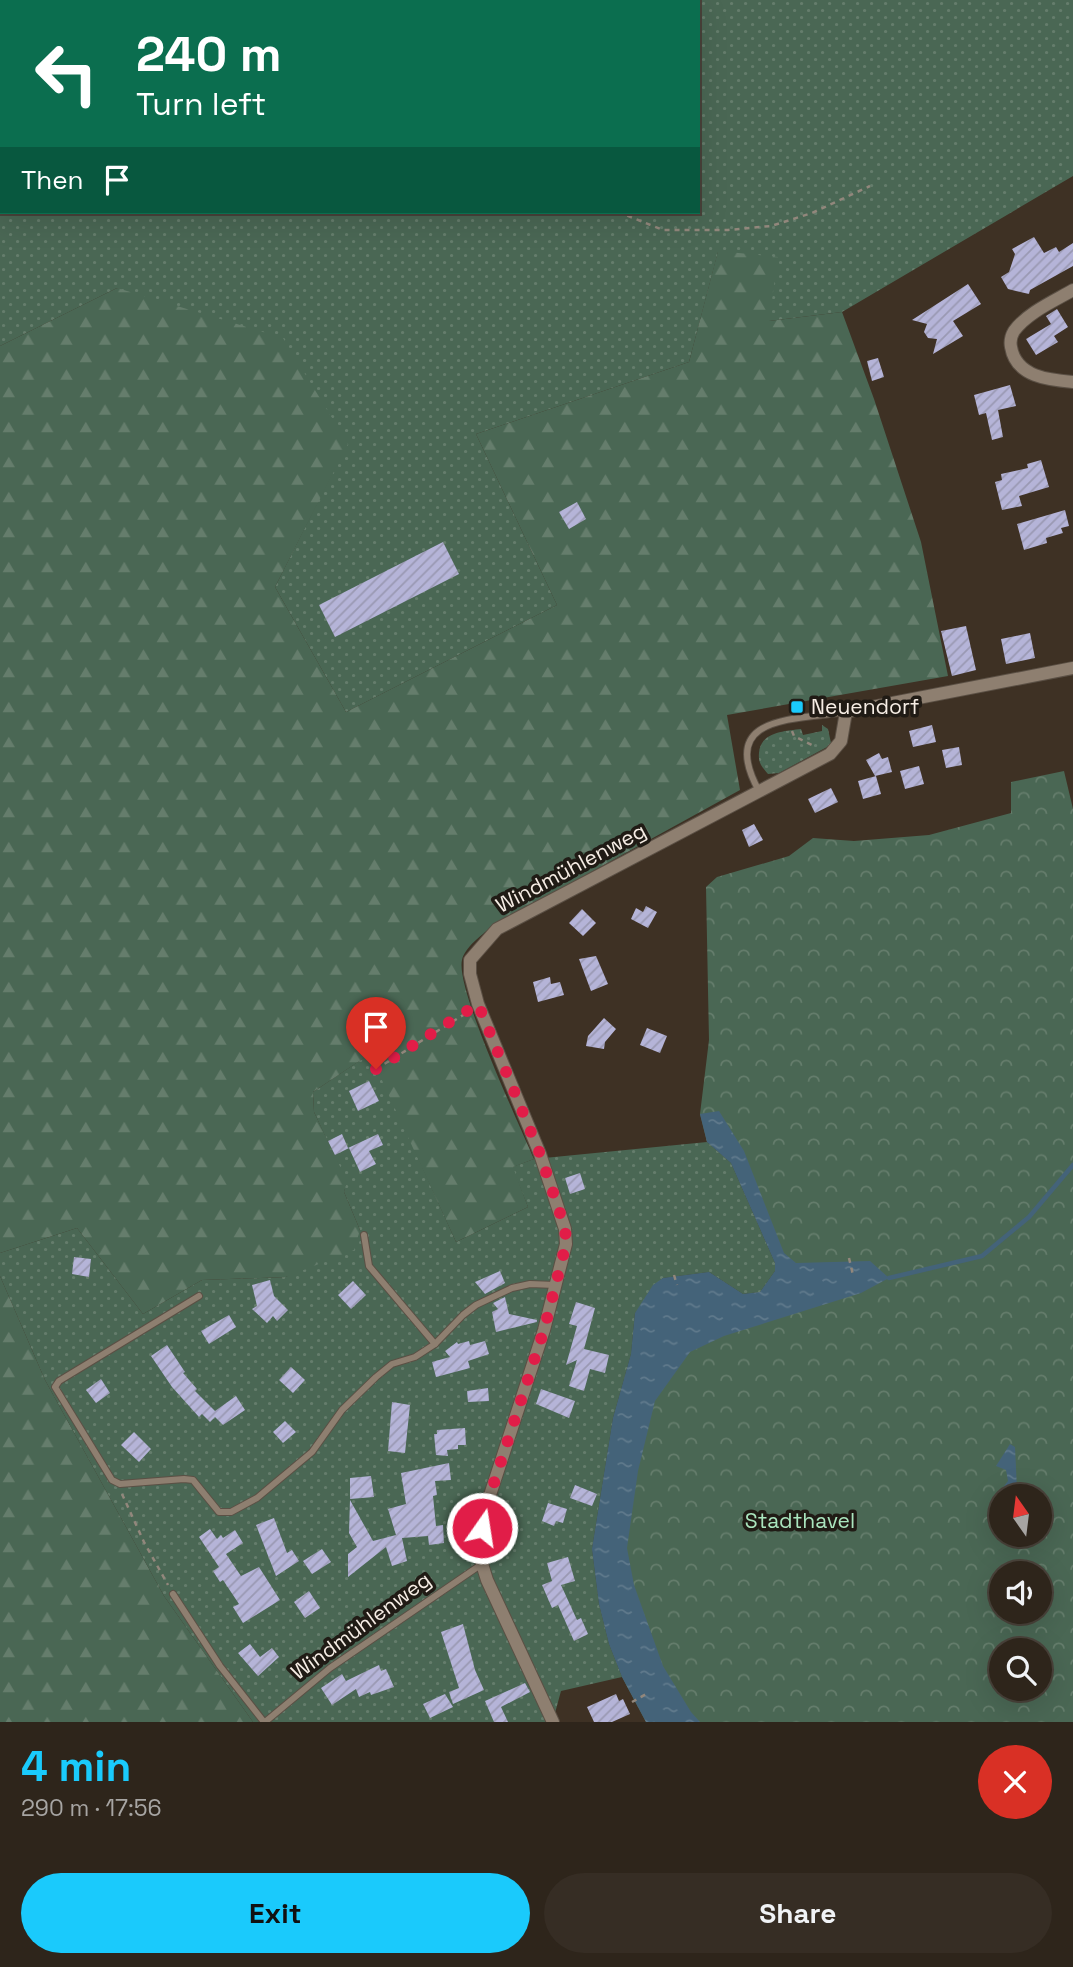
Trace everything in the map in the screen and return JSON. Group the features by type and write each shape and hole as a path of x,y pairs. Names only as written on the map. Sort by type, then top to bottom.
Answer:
{"street":[{"path":"1073,290 1022,323 1012,333 1010,342 1012,352 1026,371 1045,379 1073,382"},
{"path":"830,754 841,741 846,712 1073,668"},
{"name":"Windmühlenweg","path":"553,1722 487,1580 480,1545 490,1495 557,1285 566,1244 565,1228 540,1154 478,1004 470,974 470,960 497,929 830,754"}],"lane":[{"path":"759,791 747,769 748,745 754,732 768,724 846,712"},
{"path":"364,1235 369,1266 435,1344"},
{"path":"199,1296 60,1381 55,1387 104,1471 112,1480 120,1484 193,1480 219,1512 231,1512 257,1498 312,1452 342,1410 376,1377 393,1364 415,1357 435,1344 463,1315 494,1295 530,1284 557,1285"},
{"name":"Windmühlenweg","path":"173,1594 186,1618 220,1666 265,1722 330,1668 482,1564"}],"path":[{"path":"623,214 663,230 728,230 771,226 812,213 870,186"},
{"path":"790,720 794,736 830,754"},
{"path":"376,1069 478,1004"},
{"path":"849,1258 853,1275"},
{"path":"674,1275 677,1285"},
{"path":"120,1484 144,1542 173,1594"},
{"path":"632,1702 648,1693"}],"green space":[{"path":"700,0 1073,0 1073,176 842,312 769,321 718,252 689,362 476,434 557,605 346,712 275,587 347,444 117,288 0,346 0,214 700,214"},
{"path":"718,251 778,257 769,321 842,312 921,542 948,676 727,715 740,790 491,927 470,946 462,960 468,998 490,1058 534,1159 513,1167 528,1207 456,1242 370,1054 313,1092 314,1112 347,1181 344,1192 360,1230 354,1250 286,1277 202,1280 143,1314 77,1228 0,1253 0,346 117,288 283,338 348,444 275,587 346,712 557,605 476,434 689,362"},
{"path":"822,725 828,729 831,743 827,747 779,773 768,774 762,767 760,746 769,737 801,729 803,735 822,731"},
{"name":"Stadthavel","path":"1064,771 1073,809 1073,1722 646,1722 622,1677 609,1644 599,1604 592,1549 613,1418 631,1354 635,1313 653,1285 663,1278 709,1272 743,1294 760,1292 775,1271 775,1263 731,1163 707,1142 700,1114 709,1040 706,887 717,877 789,856 813,838 854,841 929,835 1011,813 1011,782"},
{"path":"371,1053 456,1242 528,1207 512,1167 534,1159 707,1142 731,1163 775,1263 775,1271 760,1292 743,1294 709,1272 663,1278 635,1313 631,1354 613,1418 592,1549 599,1604 609,1644 622,1677 561,1691 555,1713 559,1722 253,1722 164,1596 45,1380 0,1276 0,1253 77,1228 143,1314 202,1280 286,1277 360,1230 344,1192 346,1181 314,1112 313,1092"},
{"path":"0,1276 45,1380 164,1596 253,1722 0,1722"}],"water":[{"path":"719,1111 744,1151 784,1253 796,1263 870,1261 889,1278 861,1293 724,1336 690,1352 655,1401 638,1471 627,1548 634,1585 663,1666 700,1722 646,1722 622,1677 609,1644 599,1604 592,1549 613,1418 631,1354 635,1313 653,1285 663,1278 709,1272 743,1294 760,1292 775,1271 775,1263 731,1163 707,1142 700,1114"},
{"path":"1010,1444 1015,1447 1017,1484 1006,1484 1008,1481 1006,1470 996,1466"}],"building":[{"path":"1034,237 1044,253 1056,247 1059,252 1073,243 1073,266 1030,290 1029,294 1008,289 1001,277 1009,272 1015,254 1012,249"},
{"path":"968,284 981,304 953,321 963,336 933,354 937,339 928,338 924,332 927,324 912,320"},
{"path":"1057,309 1068,327 1054,336 1058,342 1036,355 1026,339 1051,324 1046,316"},
{"path":"878,358 884,377 872,381 867,361"},
{"path":"1010,385 1016,406 998,410 1003,437 992,440 986,413 979,415 974,395"},
{"path":"1041,460 1049,487 1019,496 1022,506 1002,510 995,482 1002,480 1001,474 1028,468 1027,464"},
{"path":"577,502 586,519 569,529 559,512"},
{"path":"1065,510 1069,526 1061,528 1063,533 1046,538 1047,543 1024,550 1017,524"},
{"path":"443,542 459,574 335,637 319,605"},
{"path":"966,626 976,670 952,676 941,631"},
{"path":"1030,633 1035,658 1006,664 1001,639"},
{"path":"932,725 936,742 913,747 909,731"},
{"path":"959,747 962,765 946,768 942,750"},
{"path":"879,753 882,759 888,757 892,772 875,776 866,760"},
{"path":"919,766 924,784 905,789 900,771"},
{"path":"876,776 881,794 863,799 858,781"},
{"path":"831,788 838,802 815,813 808,799"},
{"path":"754,824 763,840 749,847 742,830"},
{"path":"646,906 657,912 648,928 631,919 636,908 643,912"},
{"path":"582,909 596,923 583,936 569,923"},
{"path":"596,956 608,984 591,991 579,959"},
{"path":"550,977 551,984 560,982 564,995 538,1002 533,982"},
{"path":"604,1018 616,1029 605,1042 604,1049 586,1046 588,1036"},
{"path":"647,1028 667,1036 660,1053 640,1045"},
{"path":"369,1081 379,1101 358,1111 349,1091"},
{"path":"342,1134 348,1148 378,1134 383,1145 369,1151 376,1164 360,1172 349,1148 335,1155 328,1141"},
{"path":"580,1173 585,1189 570,1194 565,1178"},
{"path":"74,1257 91,1259 89,1277 72,1274"},
{"path":"500,1271 505,1283 485,1294 475,1282"},
{"path":"270,1280 274,1296 288,1310 277,1321 273,1316 267,1323 252,1309 257,1306 252,1285"},
{"path":"353,1281 366,1295 351,1309 338,1295"},
{"path":"505,1297 509,1314 537,1322 496,1332 492,1312 498,1309 493,1303"},
{"path":"576,1302 595,1308 584,1349 609,1355 605,1373 590,1369 584,1391 569,1386 577,1360 566,1365 577,1326 569,1324"},
{"path":"229,1315 236,1327 209,1344 201,1331"},
{"path":"469,1341 470,1345 485,1341 489,1354 468,1361 470,1368 436,1377 432,1362 450,1357 445,1351 457,1342"},
{"path":"167,1345 185,1372 183,1373 197,1389 195,1391 215,1411 236,1396 245,1410 223,1425 215,1417 210,1422 202,1414 199,1417 172,1387 151,1356"},
{"path":"291,1367 305,1380 293,1393 279,1380"},
{"path":"101,1379 110,1393 96,1403 86,1390"},
{"path":"488,1388 489,1401 468,1402 467,1391"},
{"path":"541,1389 575,1401 569,1418 536,1404"},
{"path":"392,1402 410,1405 405,1453 388,1451"},
{"path":"285,1421 296,1432 283,1443 273,1432"},
{"path":"465,1428 466,1445 447,1450 448,1456 436,1455 434,1434 437,1434 437,1430"},
{"path":"134,1432 151,1449 139,1462 121,1445"},
{"path":"449,1463 451,1480 435,1481 437,1495 433,1496 436,1526 443,1525 444,1543 429,1545 428,1536 402,1538 407,1561 392,1566 386,1547 348,1577 348,1554 357,1547 349,1533 350,1500 373,1541 396,1535 388,1509 406,1504 401,1473"},
{"path":"371,1476 374,1497 350,1499 350,1478"},
{"path":"575,1485 597,1494 592,1506 570,1498"},
{"path":"548,1503 567,1509 563,1523 556,1521 554,1526 542,1521"},
{"path":"274,1518 287,1553 292,1550 299,1561 276,1576 256,1525"},
{"path":"210,1529 217,1539 235,1530 243,1543 226,1554 241,1576 259,1567 280,1600 243,1623 233,1607 239,1604 223,1580 220,1582 213,1571 219,1567 199,1537"},
{"path":"322,1549 331,1562 312,1574 303,1561"},
{"path":"568,1557 575,1581 561,1585 577,1620 581,1618 588,1634 574,1641 558,1605 552,1608 542,1585 552,1581 547,1563"},
{"path":"309,1591 320,1608 305,1618 294,1602"},
{"path":"463,1624 475,1670 484,1690 453,1704 449,1692 459,1688 441,1632"},
{"path":"250,1644 260,1657 272,1648 279,1657 258,1676 238,1653"},
{"path":"379,1665 381,1671 386,1669 394,1687 359,1697 356,1689 332,1705 321,1688 342,1674 346,1681"},
{"path":"525,1683 530,1692 501,1707 508,1722 494,1722 485,1701"},
{"path":"445,1694 453,1707 430,1718 423,1704"},
{"path":"616,1694 619,1701 623,1699 630,1714 612,1722 594,1722 587,1707"}],"waterway":[{"path":"889,1278 982,1256 1029,1217 1073,1165"}],"place":[{"name":"Neuendorf","path":"797,707"}],"route":[{"path":"376,1069 478,1004 540,1154 565,1228 566,1244 557,1285 482,1528"}]}
